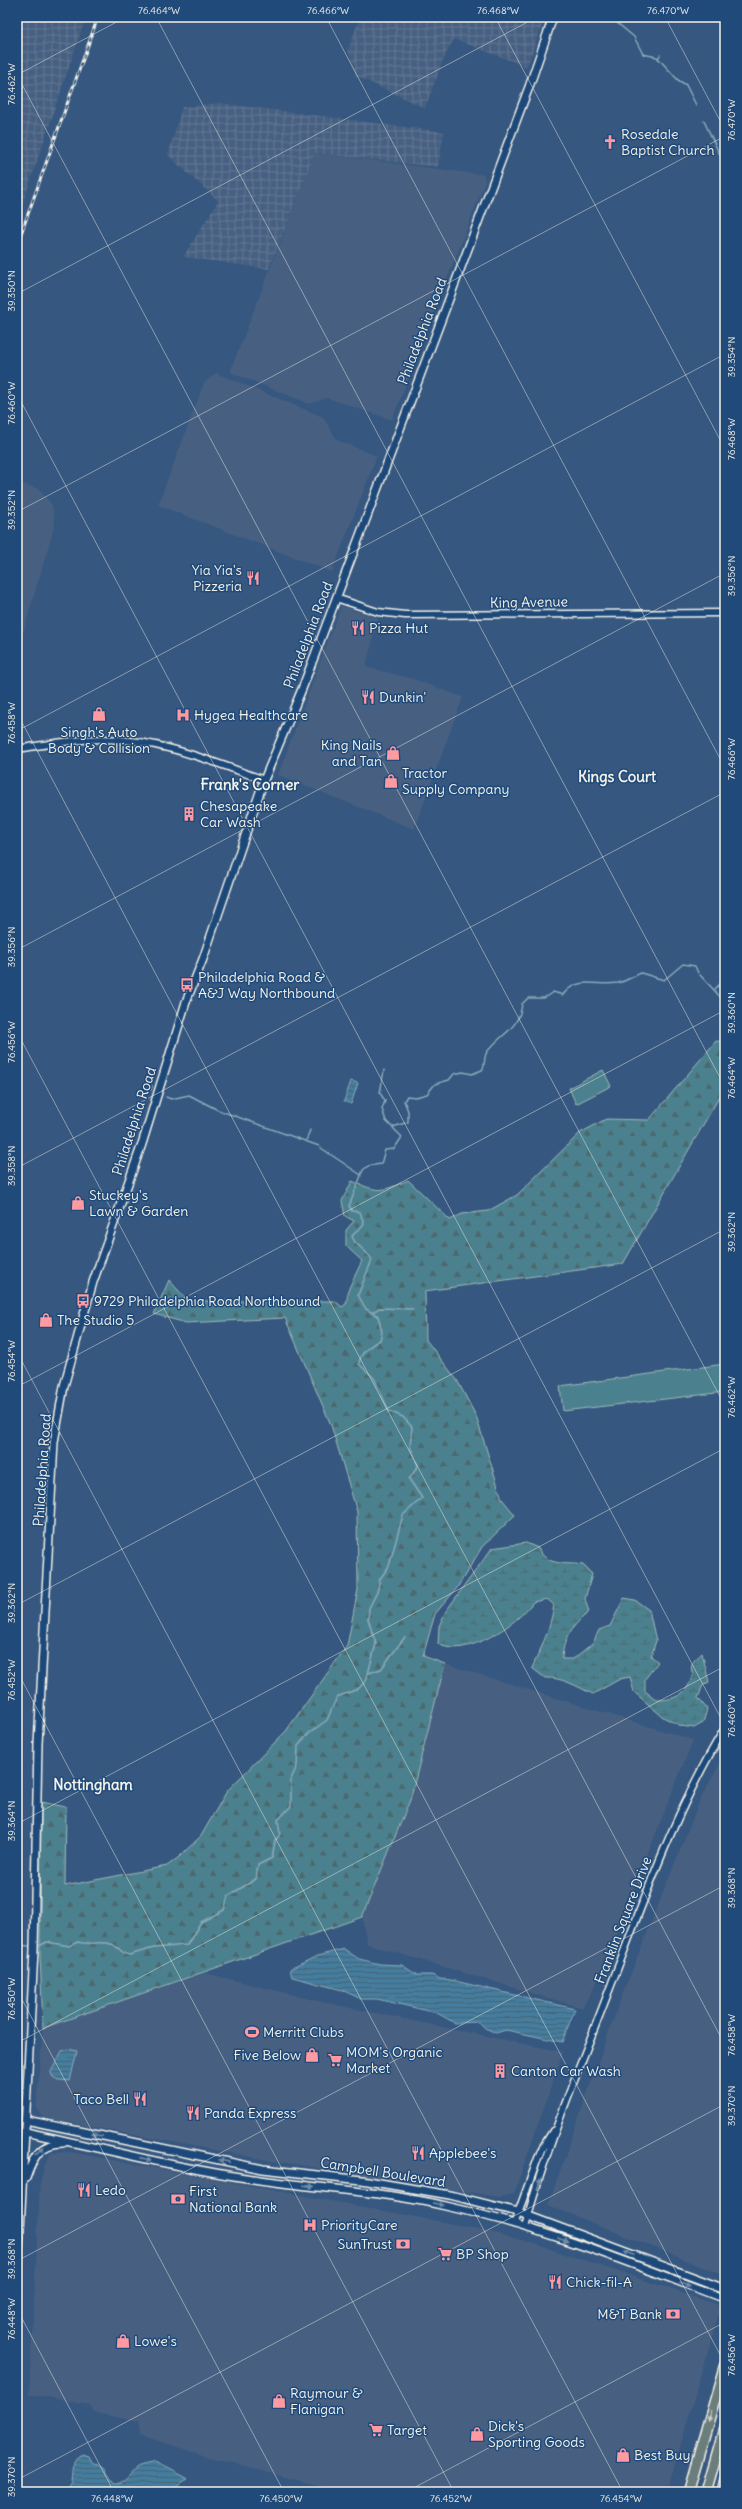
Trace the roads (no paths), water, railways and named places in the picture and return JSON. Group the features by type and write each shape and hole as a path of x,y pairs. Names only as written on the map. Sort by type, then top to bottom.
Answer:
{"highway":[{"path":"688,2492 725,2365"},
{"path":"706,2492 725,2425"},
{"path":"722,2492 725,2479"}],"main road":[{"name":"Philadelphia Road","path":"17,2290 34,1950 36,1779 57,1418 64,1386 93,1282 142,1144 186,1002 203,959 264,780 336,598 529,87 553,17"},
{"name":"Campbell Boulevard","path":"26,2120 263,2169 362,2180 450,2195 528,2215 725,2290"},
{"name":"Campbell Boulevard","path":"26,2132 178,2166 261,2180 393,2196 451,2207 525,2227 725,2299"},
{"path":"23,2186 38,2150 53,2143 76,2143"}],"street":[{"name":"King Avenue","path":"336,598 378,612 405,615 725,613"},
{"path":"17,748 72,740 103,739 136,741 183,751 264,780"},
{"name":"Franklin Square Drive","path":"525,2227 556,2126 666,1842 699,1773 725,1728"},
{"name":"Franklin Square Drive","path":"514,2224 541,2150 556,2126"}],"waterway":[{"path":"610,17 634,37 643,54 657,57 678,80 686,85 696,105"},
{"path":"658,59 660,55"},
{"path":"704,121 719,153 725,157"},
{"path":"393,1127 408,1122 408,1111 404,1101 407,1096 416,1097 427,1094 435,1084 449,1080 454,1074 463,1072 472,1074 482,1070 487,1052 513,1026 520,1013 522,1004 528,998 544,998 553,992 563,995 569,989 581,983 618,983 641,973 664,980 683,964 695,966 698,973"},
{"path":"700,975 725,1002"},
{"path":"715,989 725,979"},
{"path":"356,1189 363,1170 368,1166 381,1164 385,1150 394,1149 402,1137 386,1121 382,1109 385,1101 380,1093 384,1070"},
{"path":"151,1090 152,1086"},
{"path":"166,1097 171,1099 189,1095 218,1110 319,1146"},
{"path":"306,1141 310,1130"},
{"path":"321,1148 361,1175"},
{"path":"39,1946 47,1942 69,1946 78,1942 107,1943 129,1955 154,1948 187,1945 201,1922 224,1910 228,1896 256,1879 258,1865 272,1858 275,1841 280,1834 278,1820 291,1806 291,1779 297,1766 298,1746 308,1734 327,1720 337,1697 358,1689 366,1681 376,1644 368,1619 369,1608 377,1592 380,1579 389,1566 403,1515 422,1498 409,1479 418,1466 410,1446 412,1427 403,1417 389,1411 374,1378 359,1364 361,1356 380,1340 382,1332 378,1316 366,1309 358,1295 372,1260 356,1243 352,1236 364,1224 360,1212 352,1211 349,1206 355,1191"},
{"path":"372,1313 379,1308 413,1309"},
{"path":"369,1673 381,1669 405,1637"},
{"path":"17,1945 29,1946"}],"railway":[{"path":"17,245 98,17"}],"place":[{"name":"Rosedale Baptist Church","path":"610,142"},
{"name":"Yia Yia's Pizzeria","path":"253,578"},
{"name":"Pizza Hut","path":"358,628"},
{"name":"Dunkin'","path":"368,697"},
{"name":"Singh's Auto Body & Collision","path":"99,714"},
{"name":"Hygea Healthcare","path":"183,715"},
{"name":"King Nails and Tan","path":"393,753"},
{"name":"Tractor Supply Company","path":"391,781"},
{"name":"Chesapeake Car Wash","path":"189,814"},
{"name":"Philadelphia Road & A&J Way Northbound","path":"187,985"},
{"name":"Stuckey's Lawn & Garden","path":"78,1203"},
{"name":"9729 Philadelphia Road Northbound","path":"83,1301"},
{"name":"The Studio 5","path":"46,1320"},
{"name":"Merritt Clubs","path":"252,2032"},
{"name":"Five Below","path":"312,2055"},
{"name":"MOM's Organic Market","path":"335,2060"},
{"name":"Canton Car Wash","path":"500,2071"},
{"name":"Taco Bell","path":"140,2099"},
{"name":"Panda Express","path":"193,2113"},
{"name":"Applebee's","path":"418,2153"},
{"name":"Ledo","path":"84,2190"},
{"name":"First National Bank","path":"178,2199"},
{"name":"PriorityCare","path":"310,2225"},
{"name":"SunTrust","path":"403,2244"},
{"name":"BP Shop","path":"445,2254"},
{"name":"Chick-fil-A","path":"555,2282"},
{"name":"M&T Bank","path":"673,2314"},
{"name":"Lowe's","path":"123,2341"},
{"name":"Raymour & Flanigan","path":"279,2401"},
{"name":"Target","path":"376,2430"},
{"name":"Dick's Sporting Goods","path":"477,2434"},
{"name":"Best Buy","path":"623,2455"}],"district":[{"name":"Kings Court","path":"617,776"},
{"name":"Frank's Corner","path":"250,784"},
{"name":"Nottingham","path":"93,1784"}]}
